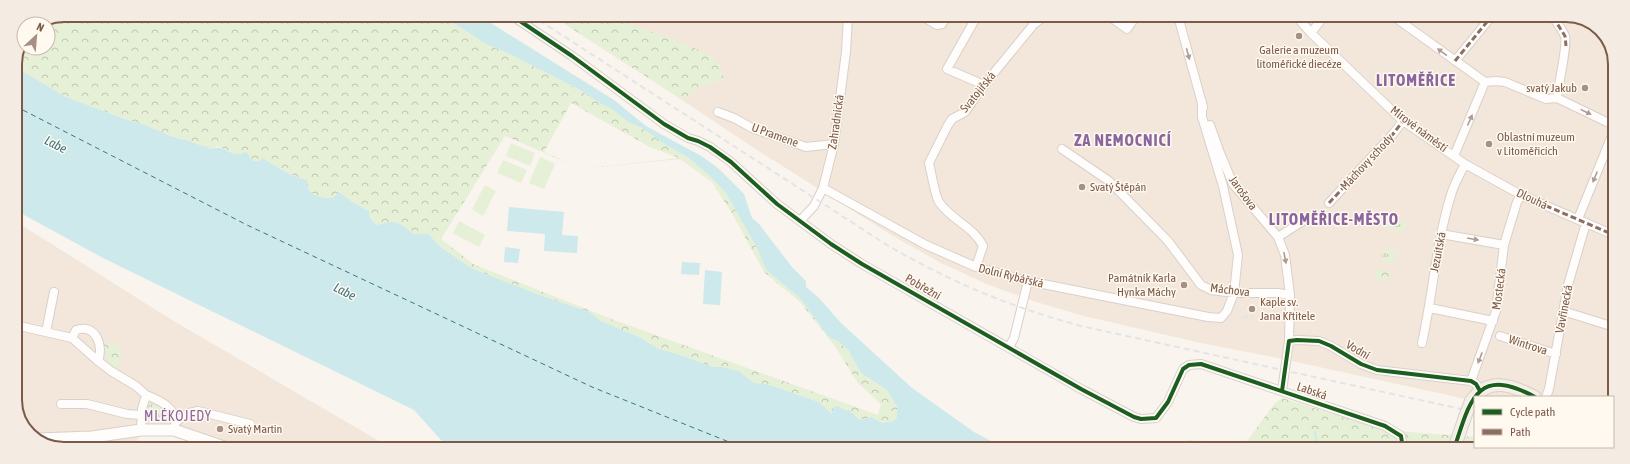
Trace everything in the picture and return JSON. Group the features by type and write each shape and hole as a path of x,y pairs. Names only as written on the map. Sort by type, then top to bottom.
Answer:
{"main road":[{"path":"1476,396 1480,391 1493,385 1506,385 1533,396"},
{"path":"1456,442 1471,401 1474,398"}],"street":[{"name":"Pobřežní","path":"520,22 572,56 664,124 688,138 710,147 731,162 761,190 831,244 862,264 1081,389 1134,416 1141,419 1156,418 1168,402 1183,369 1190,365 1201,364"},
{"name":"Zahradnická","path":"800,220 814,206 823,188 834,144 846,52 848,22"},
{"path":"932,22 937,25 942,24 943,22"},
{"path":"973,22 947,69 984,85"},
{"name":"Svatojiřská","path":"976,267 983,246 979,237 956,220 938,201 929,163 952,119 965,112 984,85 1037,22"},
{"path":"1117,22 1126,29 1131,22"},
{"name":"Jarošova","path":"1180,22 1202,102 1233,184 1278,237 1285,255 1290,295 1289,340 1282,391"},
{"name":"Mírové náměstí","path":"1301,22 1404,121 1454,156 1486,82"},
{"path":"1311,33 1319,22"},
{"path":"1403,22 1454,61 1486,82 1505,82 1546,99 1557,98 1608,124"},
{"path":"1454,61 1486,22"},
{"path":"1556,22 1565,36 1566,46 1557,98"},
{"path":"1202,102 1202,117 1223,186 1238,255 1234,293"},
{"name":"U Pramene","path":"718,112 734,118 752,128 806,147 834,144"},
{"name":"Máchovy schody","path":"1329,203 1404,121"},
{"name":"Vavřinecká","path":"1546,396 1550,389 1563,311 1582,221 1608,147"},
{"name":"Máchova","path":"1062,149 1109,181 1168,241 1201,285 1211,290 1234,293 1278,293 1290,295"},
{"name":"Dlouhá","path":"1454,156 1465,164 1521,195 1608,232"},
{"name":"Jezuitská","path":"1422,343 1430,308 1436,256 1451,193 1465,164"},
{"name":"Dolní Rybářská","path":"823,188 926,245 976,267 1028,281 1215,318 1221,318 1226,311 1234,293"},
{"name":"Mostecká","path":"1471,382 1494,321 1504,244 1517,202 1521,195"},
{"path":"1278,237 1303,221"},
{"path":"1442,234 1504,244"},
{"path":"1009,347 1014,338 1028,281"},
{"path":"46,332 54,292"},
{"path":"1430,308 1494,321"},
{"path":"1563,311 1608,326"},
{"path":"22,327 72,338 111,371 170,408 175,426"},
{"path":"72,338 76,330 82,328 89,330 98,337 101,354 98,361"},
{"name":"Wintrova","path":"1500,336 1556,354"},
{"name":"Vodní","path":"1289,340 1319,342 1331,346 1372,369 1471,382"},
{"name":"Labská","path":"1201,364 1385,426 1401,436 1402,442"},
{"path":"1471,382 1476,384 1480,391"},
{"path":"141,430 141,415 146,394"},
{"path":"62,404 87,404 127,414 141,415"},
{"path":"175,426 189,412 198,410 250,424"},
{"path":"47,439 92,437 175,426 213,442"}],"shaded area":[{"path":"622,22 1577,23 1598,36 1605,48 1608,61 1608,396 1474,396 1474,401 1278,358 1201,343 1084,316 1033,301 989,285 941,263 893,236 751,146 682,100 703,85 724,79 699,50"},
{"path":"22,225 172,320 381,442 205,442 174,430 141,430 137,442 59,442 48,439 38,433 32,428 25,416 22,403"}],"green space":[{"path":"64,22 452,22 486,44 510,54 580,90 601,104 611,107 628,122 642,128 666,145 689,158 710,176 726,193 757,248 766,270 800,298 828,336 839,342 849,351 861,373 887,390 897,407 897,417 894,421 882,423 872,417 860,420 856,416 846,411 832,414 819,402 767,384 754,383 739,371 723,367 713,367 657,348 641,338 601,321 590,312 542,296 471,268 438,245 429,234 413,234 404,226 396,222 376,225 370,218 369,211 339,193 333,198 319,197 311,193 307,185 307,180 284,171 263,158 259,161 253,161 217,146 211,149 186,140 175,138 145,125 66,97 22,71 23,56 56,56 56,23","holes":["571,103 650,147 679,158 582,169 544,152","505,136 582,169 680,159 712,182 734,217 764,272 800,302 834,345 858,383 881,404 878,415 614,320 475,265 441,239"]},
{"path":"561,22 623,22 668,37 714,58 720,66 724,79 703,85 682,100"},
{"path":"511,143 535,153 530,166 506,156"},
{"path":"540,157 555,164 544,189 529,183"},
{"path":"503,160 527,170 521,183 497,173"},
{"path":"485,185 496,191 483,216 472,209"},
{"path":"1380,216 1405,222 1407,224 1405,230 1402,232 1378,225 1375,220 1376,217"},
{"path":"459,221 485,235 479,247 453,233"},
{"path":"1387,249 1399,251 1396,261 1389,263 1382,262 1383,250"},
{"path":"1378,270 1391,271 1390,277 1387,280 1376,281 1376,272"},
{"path":"104,342 119,346 119,352 121,355 118,367 114,369 106,357"},
{"path":"1282,398 1384,430 1474,437 1474,442 1246,442 1274,404"},
{"path":"153,403 162,411 165,422 144,423 146,407"},
{"path":"1187,440 1216,442 1187,442"}],"water":[{"name":"Labe","path":"452,22 489,22 614,100 646,126 703,157 719,169 744,194 752,218 759,224 792,267 806,281 806,287 819,298 841,323 912,388 974,432 993,442 445,442 441,440 414,410 103,258 22,214 22,71 66,97 145,125 175,138 186,140 211,149 221,148 237,154 246,152 253,161 259,161 263,158 284,171 307,180 307,185 311,193 319,197 333,198 339,192 352,202 369,211 370,218 376,225 396,222 413,234 429,234 438,245 471,268 542,296 590,312 601,321 641,338 657,348 713,367 723,367 739,371 754,383 767,384 819,402 832,414 833,408 837,406 846,411 849,410 860,420 872,417 882,423 894,421 897,417 897,407 887,390 861,373 849,351 839,342 828,336 800,298 766,270 757,248 726,193 710,176 689,158 666,145 642,128 628,122 611,108 601,104 580,90 510,54 486,44"},
{"path":"509,207 564,212 562,235 578,236 577,253 544,251 545,234 507,231"},
{"path":"505,247 520,249 518,263 504,262"},
{"path":"682,262 700,263 699,275 681,274"},
{"path":"705,270 722,272 720,305 703,304"}],"waterway":[{"path":"1315,432 1317,442"}],"ferry route":[{"path":"22,110 247,225 592,387 729,442"}],"railway":[{"path":"542,22 887,245 934,271 981,292 1030,311 1081,326 1474,412"},
{"path":"1242,317 1254,317"}],"marked path":[{"path":"1455,61 1487,22"},
{"path":"1556,22 1565,36 1566,46"},
{"path":"1329,203 1393,134 1403,121"},
{"path":"1521,195 1608,232"}],"cycle path":[{"path":"521,22 572,56 664,124 688,138 710,147 731,162 777,204 831,244 862,264 1081,389 1134,417 1141,419 1156,418 1168,402 1183,369 1189,365 1201,364 1385,426 1401,436 1402,442"},
{"path":"1282,391 1289,341 1297,340 1319,341 1331,346 1361,364 1377,370 1471,381 1476,384 1480,391"},
{"path":"1476,396 1488,387 1500,385 1515,388 1533,396"},
{"path":"1456,442 1465,416 1474,399"}],"place":[{"name":"Galerie a muzeum litoměřické diecéze","path":"1299,36"},
{"name":"svatý Jakub","path":"1585,88"},
{"name":"Oblastní muzeum v Litoměřicích","path":"1489,144"},
{"name":"Svatý Štěpán","path":"1082,187"},
{"name":"Památník Karla Hynka Máchy","path":"1184,285"},
{"name":"Kaple sv. Jana Křtitele","path":"1252,309"},
{"name":"Svatý Martin","path":"220,429"}],"district":[{"name":"LITOMĚŘICE","path":"1416,80"},
{"name":"ZA NEMOCNICÍ","path":"1123,140"},
{"name":"LITOMĚŘICE-MĚSTO","path":"1334,219"},
{"name":"MLÉKOJEDY","path":"178,416"}]}
